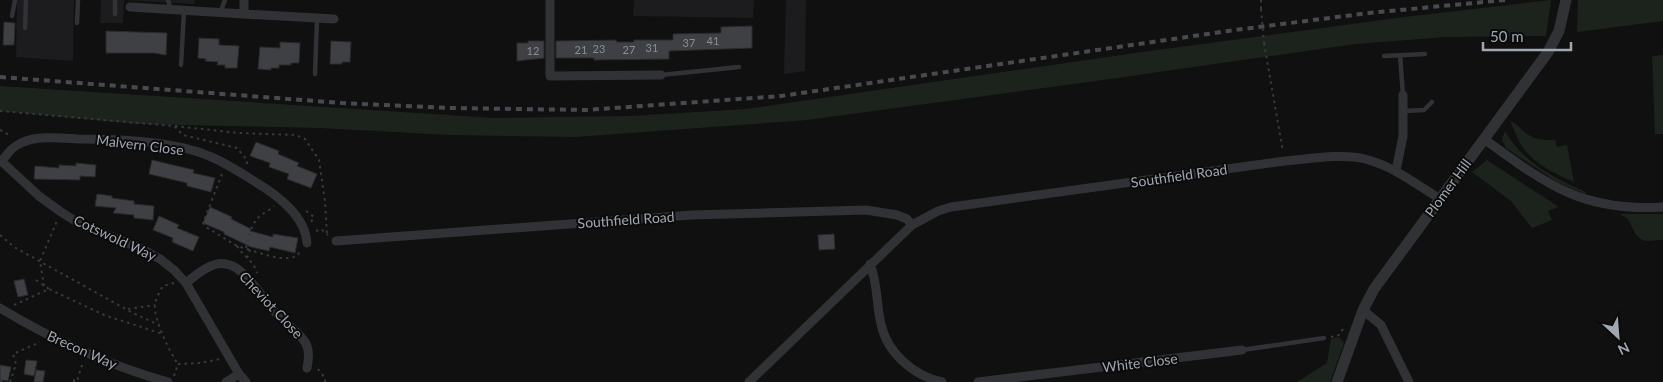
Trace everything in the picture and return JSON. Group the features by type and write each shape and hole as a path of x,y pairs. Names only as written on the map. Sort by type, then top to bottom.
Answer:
{"street":[{"path":"244,0 244,14"},
{"path":"550,0 550,76 661,75"},
{"name":"Plomer Hill","path":"1337,382 1363,310 1374,289 1548,52 1559,31 1566,5"},
{"path":"130,8 334,19"},
{"path":"1396,171 1403,136 1403,95"},
{"name":"Malvern Close","path":"1,160 12,149 23,142 39,139 76,138 108,139 177,147 208,155 281,199 300,222 307,234 308,243"},
{"path":"1484,139 1541,180 1579,198 1606,205 1663,207"},
{"name":"Southfield Road","path":"749,382 912,225 938,211 951,207 1332,157 1365,159 1396,171 1440,199"},
{"name":"Cotswold Way","path":"1,160 40,196 61,212 80,224 140,248 160,259 174,270 186,283 229,358 246,382"},
{"name":"Southfield Road","path":"336,241 692,215 866,210 898,215 907,219 912,225"},
{"name":"Cheviot Close","path":"186,283 212,266 224,263 234,266 276,314 300,335 306,343 308,352 307,368"},
{"path":"870,264 875,280 881,325 886,337 901,360 922,379 942,382"},
{"name":"Brecon Way","path":"2,309 51,337 86,353 127,370 168,382"},
{"path":"1363,310 1381,325 1409,382"},
{"name":"White Close","path":"978,382 1242,350"},
{"path":"226,382 239,374"}],"lane":[{"path":"12,16 15,0"},
{"path":"25,28 26,0"},
{"path":"77,23 78,0"},
{"path":"115,0 115,14"},
{"path":"168,0 172,10"},
{"path":"220,13 225,0"},
{"path":"181,65 184,11"},
{"path":"314,74 318,19"},
{"path":"1384,56 1425,54"},
{"path":"1400,55 1403,95"},
{"path":"661,75 739,67"},
{"path":"1404,111 1424,110 1432,102"},
{"path":"1242,350 1324,338"}],"path":[{"path":"1261,0 1264,43 1285,162"},
{"path":"174,126 240,133 296,134 305,138 319,160 325,200 327,235"},
{"path":"226,165 203,223 206,227 237,246 267,255 292,259 298,256 300,248 308,243"},
{"path":"44,286 40,261 61,212"},
{"path":"246,249 252,226 267,212"},
{"path":"0,235 14,247 126,309 159,325"},
{"path":"237,246 254,265 257,274"},
{"path":"247,258 250,250"},
{"path":"36,280 49,289 104,315 163,334"},
{"path":"163,286 155,306 159,325 171,355 178,364"},
{"path":"2,309 49,289"},
{"path":"126,309 155,306"},
{"path":"10,382 16,364 13,354 51,337"},
{"path":"74,382 74,380 77,381 86,353"},
{"path":"178,364 200,363 229,358"},
{"path":"173,382 178,364"}],"shaded area":[{"path":"17,0 74,0 73,61 16,57"},
{"path":"101,0 124,0 123,23 100,23"},
{"path":"124,0 195,0 195,4"},
{"path":"634,0 754,0 753,18 633,16"},
{"path":"786,0 806,0 805,71 784,74"},
{"path":"1551,0 1546,36 1446,37 1355,44 807,120 575,137 450,135 320,128 136,124 0,111 0,86 495,118 631,116 746,109 1142,52 1404,17"},
{"path":"1578,0 1663,0 1663,21 1577,32"},
{"path":"1663,55 1663,134 1655,134 1652,56"},
{"path":"1510,121 1533,137 1555,140 1557,147 1567,145 1574,182 1545,168 1532,158 1520,143"},
{"path":"1505,131 1520,152 1540,168 1586,192 1585,194 1557,182 1506,148 1502,140"},
{"path":"1487,160 1559,207 1548,211 1552,220 1532,228 1511,201 1472,172"},
{"path":"1619,214 1663,214 1663,240 1645,241 1641,239 1636,235 1628,219"},
{"path":"1339,337 1344,343 1330,382 1297,382 1327,363 1331,339"}],"building":[{"path":"4,22 15,23 14,45 3,45"},
{"path":"752,26 752,48 669,51 669,59 594,60 594,58 556,58 556,41 616,40 616,42 634,42 634,40 673,40 673,34 721,33 721,27"},
{"path":"106,31 167,33 166,55 154,53 106,53"},
{"path":"199,38 219,39 219,45 239,46 237,68 225,68 225,65 217,65 218,62 205,61 206,59 198,58"},
{"path":"331,41 351,42 350,62 330,64"},
{"path":"528,41 544,41 544,58 517,61 517,43 528,43"},
{"path":"280,42 300,43 299,63 279,65 279,68 271,68 271,70 258,69 260,47 280,48"},
{"path":"256,142 279,151 278,154 299,163 297,166 317,174 311,188 287,179 289,174 269,167 270,163 250,156"},
{"path":"152,160 194,170 193,173 215,178 211,192 187,186 187,183 149,174"},
{"path":"76,163 96,165 95,177 80,176 80,180 34,179 35,166 59,168 59,165 76,166"},
{"path":"97,194 134,201 134,204 154,206 153,220 134,218 134,215 113,213 116,208 95,206"},
{"path":"210,207 232,217 231,219 251,229 250,231 273,237 273,234 298,238 295,253 270,247 269,251 251,247 203,223"},
{"path":"159,216 179,225 177,228 199,237 193,251 172,242 173,238 153,230"},
{"path":"834,234 835,249 819,250 818,235"},
{"path":"24,279 28,295 18,297 14,281"},
{"path":"26,360 37,361 34,376 24,374"},
{"path":"0,365 11,367 8,381 0,380"},
{"path":"36,370 45,371 43,382 34,382"}],"railway":[{"path":"0,77 342,103 448,108 586,110 781,96 1235,30 1369,13 1505,0"}]}
